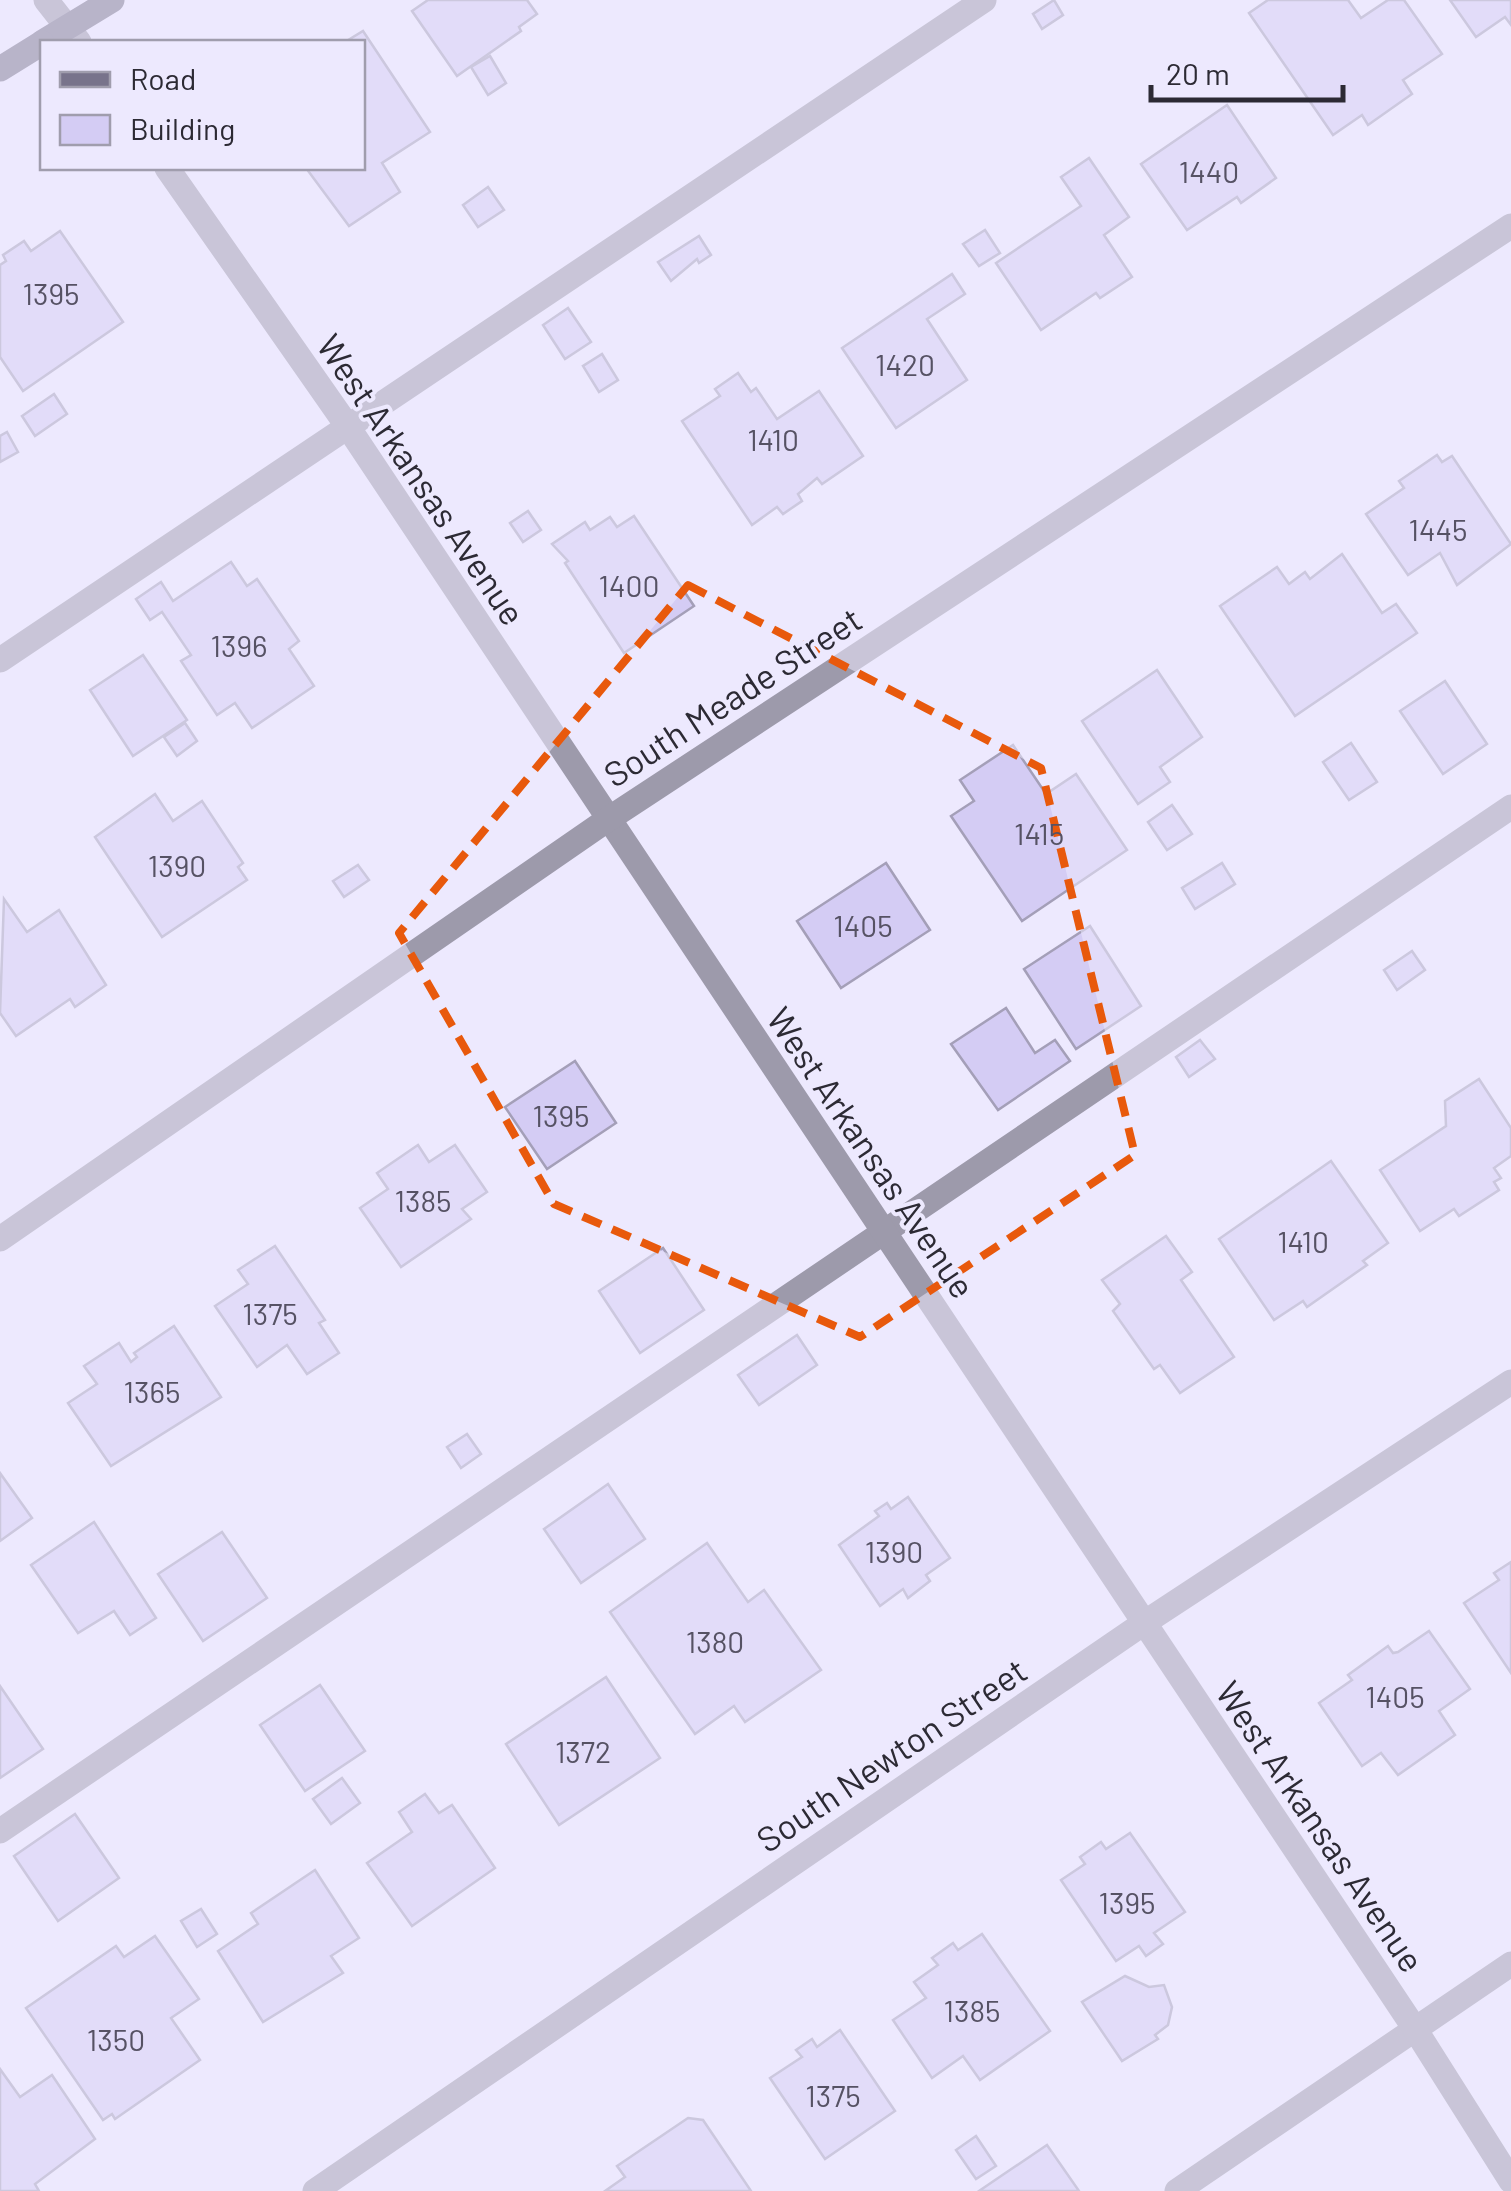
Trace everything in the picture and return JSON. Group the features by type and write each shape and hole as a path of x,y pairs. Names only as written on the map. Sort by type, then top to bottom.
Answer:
{"street":[{"path":"46,0 73,35 112,0"},
{"path":"0,660 346,424 984,0"},
{"path":"0,69 40,45"},
{"name":"West Arkansas Avenue","path":"168,170 346,424 1415,2029 1511,2181"},
{"name":"South Meade Street","path":"0,1239 607,820 1511,226"},
{"path":"0,1832 1511,807"},
{"name":"South Newton Street","path":"315,2191 1144,1623 1511,1382"},
{"path":"1177,2191 1511,1964"}],"highlighted area":[{"path":"688,585 1041,768 1135,1155 860,1337 554,1204 399,933"}],"building":[{"path":"428,0 527,0 537,14 519,27 521,31 457,76 412,11"},
{"path":"1054,0 1063,15 1042,29 1033,14"},
{"path":"1268,0 1348,0 1361,18 1388,0 1404,0 1442,54 1403,80 1412,94 1368,125 1362,115 1333,135 1249,13"},
{"path":"1450,0 1511,0 1511,25 1505,17 1476,37"},
{"path":"363,31 430,132 382,163 400,192 349,226 307,170 365,170 365,40 348,40"},
{"path":"490,56 506,83 488,95 471,67"},
{"path":"1227,105 1276,178 1241,203 1237,197 1187,230 1141,164"},
{"path":"1089,158 1129,217 1104,235 1132,277 1100,298 1096,293 1041,330 996,263 1081,206 1061,177"},
{"path":"488,187 504,210 478,227 463,205"},
{"path":"985,230 1000,253 979,266 963,244"},
{"path":"60,231 123,322 23,391 0,357 0,265 6,261 3,255 24,241 31,251"},
{"path":"699,236 711,255 699,263 697,259 671,281 658,262"},
{"path":"952,274 965,294 927,319 967,380 896,428 842,348"},
{"path":"568,308 591,342 565,359 543,325"},
{"path":"602,354 618,380 599,392 583,366"},
{"path":"738,373 751,392 756,388 777,419 819,391 863,456 822,484 817,478 798,494 802,501 783,514 777,507 752,525 682,421 720,396 715,389"},
{"path":"54,394 67,414 35,436 22,416"},
{"path":"7,432 18,452 0,462 0,436"},
{"path":"1437,455 1442,462 1452,456 1511,544 1457,585 1440,553 1408,575 1366,514 1404,488 1399,481"},
{"path":"528,511 541,530 523,542 510,523"},
{"path":"634,516 694,606 624,653 565,563 568,561 552,544 585,522 590,530 610,517 617,527"},
{"path":"1342,554 1382,613 1396,604 1417,633 1295,716 1220,606 1277,567 1289,584 1305,572 1310,579"},
{"path":"231,562 247,586 257,579 299,641 289,649 314,686 252,728 235,703 217,715 181,661 191,655 162,612 150,620 136,599 161,582 173,601"},
{"path":"143,655 187,720 133,756 90,690"},
{"path":"1157,670 1202,737 1160,767 1170,782 1138,804 1082,721"},
{"path":"1445,681 1487,744 1443,774 1400,711"},
{"path":"185,723 197,741 177,756 164,737"},
{"path":"1351,743 1377,782 1349,800 1323,762"},
{"path":"1013,745 1046,794 1076,774 1127,850 1022,921 951,816 974,801 960,780"},
{"path":"155,794 173,821 202,801 243,863 238,867 247,880 162,937 95,837"},
{"path":"1172,805 1192,834 1167,850 1148,822"},
{"path":"886,863 930,930 841,988 797,921"},
{"path":"1222,863 1235,884 1195,909 1182,888"},
{"path":"358,865 369,880 344,897 333,881"},
{"path":"4,899 27,932 59,910 106,985 75,1007 70,999 16,1036 0,1013"},
{"path":"1090,926 1141,1006 1076,1049 1024,969"},
{"path":"1412,951 1425,970 1397,990 1384,970"},
{"path":"1006,1008 1035,1053 1055,1040 1070,1061 998,1110 951,1044"},
{"path":"1200,1040 1215,1059 1189,1077 1176,1057"},
{"path":"575,1061 616,1123 547,1169 505,1107"},
{"path":"1479,1079 1511,1128 1511,1156 1494,1168 1501,1178 1494,1182 1499,1190 1459,1216 1454,1209 1420,1231 1380,1170 1446,1126 1445,1101"},
{"path":"418,1145 429,1162 455,1145 487,1192 462,1209 471,1219 401,1267 360,1208 388,1189 377,1173"},
{"path":"1331,1161 1388,1243 1363,1261 1367,1265 1307,1307 1303,1301 1274,1320 1219,1239"},
{"path":"1166,1236 1192,1272 1181,1280 1234,1357 1180,1393 1160,1365 1154,1369 1113,1311 1120,1304 1102,1280"},
{"path":"275,1246 325,1320 319,1323 339,1353 307,1374 287,1345 257,1367 215,1306 248,1284 238,1270"},
{"path":"663,1248 704,1310 640,1353 599,1291"},
{"path":"174,1326 221,1397 111,1466 68,1403 97,1384 84,1366 119,1343 131,1362 137,1357 134,1353"},
{"path":"797,1335 817,1365 759,1405 738,1375"},
{"path":"467,1434 481,1454 461,1468 447,1447"},
{"path":"0,1473 32,1518 0,1541"},
{"path":"608,1484 645,1539 581,1583 544,1529"},
{"path":"908,1497 950,1558 926,1575 930,1581 908,1598 903,1589 880,1606 839,1545 879,1516 875,1511 887,1503 891,1509"},
{"path":"94,1522 156,1618 130,1635 114,1611 78,1633 31,1565"},
{"path":"222,1532 267,1598 203,1641 158,1574"},
{"path":"707,1543 748,1602 764,1590 821,1670 745,1722 734,1706 695,1734 610,1612"},
{"path":"1511,1562 1511,1673 1464,1603 1499,1580 1494,1573"},
{"path":"1429,1631 1470,1689 1439,1711 1455,1735 1398,1775 1381,1753 1362,1766 1319,1703 1352,1680 1348,1675 1388,1646 1393,1653 1398,1652"},
{"path":"606,1677 660,1758 559,1825 506,1744"},
{"path":"320,1685 365,1751 305,1791 260,1725"},
{"path":"0,1686 43,1749 0,1778"},
{"path":"342,1778 360,1803 331,1824 313,1799"},
{"path":"425,1794 439,1813 452,1805 495,1868 412,1926 367,1863 412,1832 399,1812"},
{"path":"75,1814 119,1878 58,1921 14,1856"},
{"path":"1130,1833 1185,1912 1154,1933 1163,1944 1146,1956 1139,1946 1116,1961 1061,1880 1085,1864 1080,1857 1101,1842 1106,1849"},
{"path":"315,1870 359,1938 331,1956 343,1973 263,2022 218,1951 258,1924 251,1913"},
{"path":"201,1909 217,1934 197,1947 181,1921"},
{"path":"982,1934 1050,2031 980,2080 963,2056 932,2078 893,2020 926,1998 914,1982 938,1965 932,1958 953,1943 958,1950"},
{"path":"155,1936 199,1999 171,2018 200,2060 115,2119 112,2114 103,2120 26,2008 116,1946 124,1957"},
{"path":"1125,1976 1149,1987 1164,1985 1172,2007 1168,2025 1155,2035 1158,2039 1122,2061 1082,2002"},
{"path":"840,2030 895,2111 825,2159 770,2078 802,2057 796,2050 812,2039 817,2047"},
{"path":"0,2069 20,2097 52,2075 95,2139 35,2184 39,2191 0,2191"},
{"path":"688,2118 703,2120 751,2191 605,2191 625,2177 617,2166"},
{"path":"976,2136 996,2166 976,2179 956,2150"},
{"path":"1047,2145 1079,2191 979,2191 1001,2176"}]}
